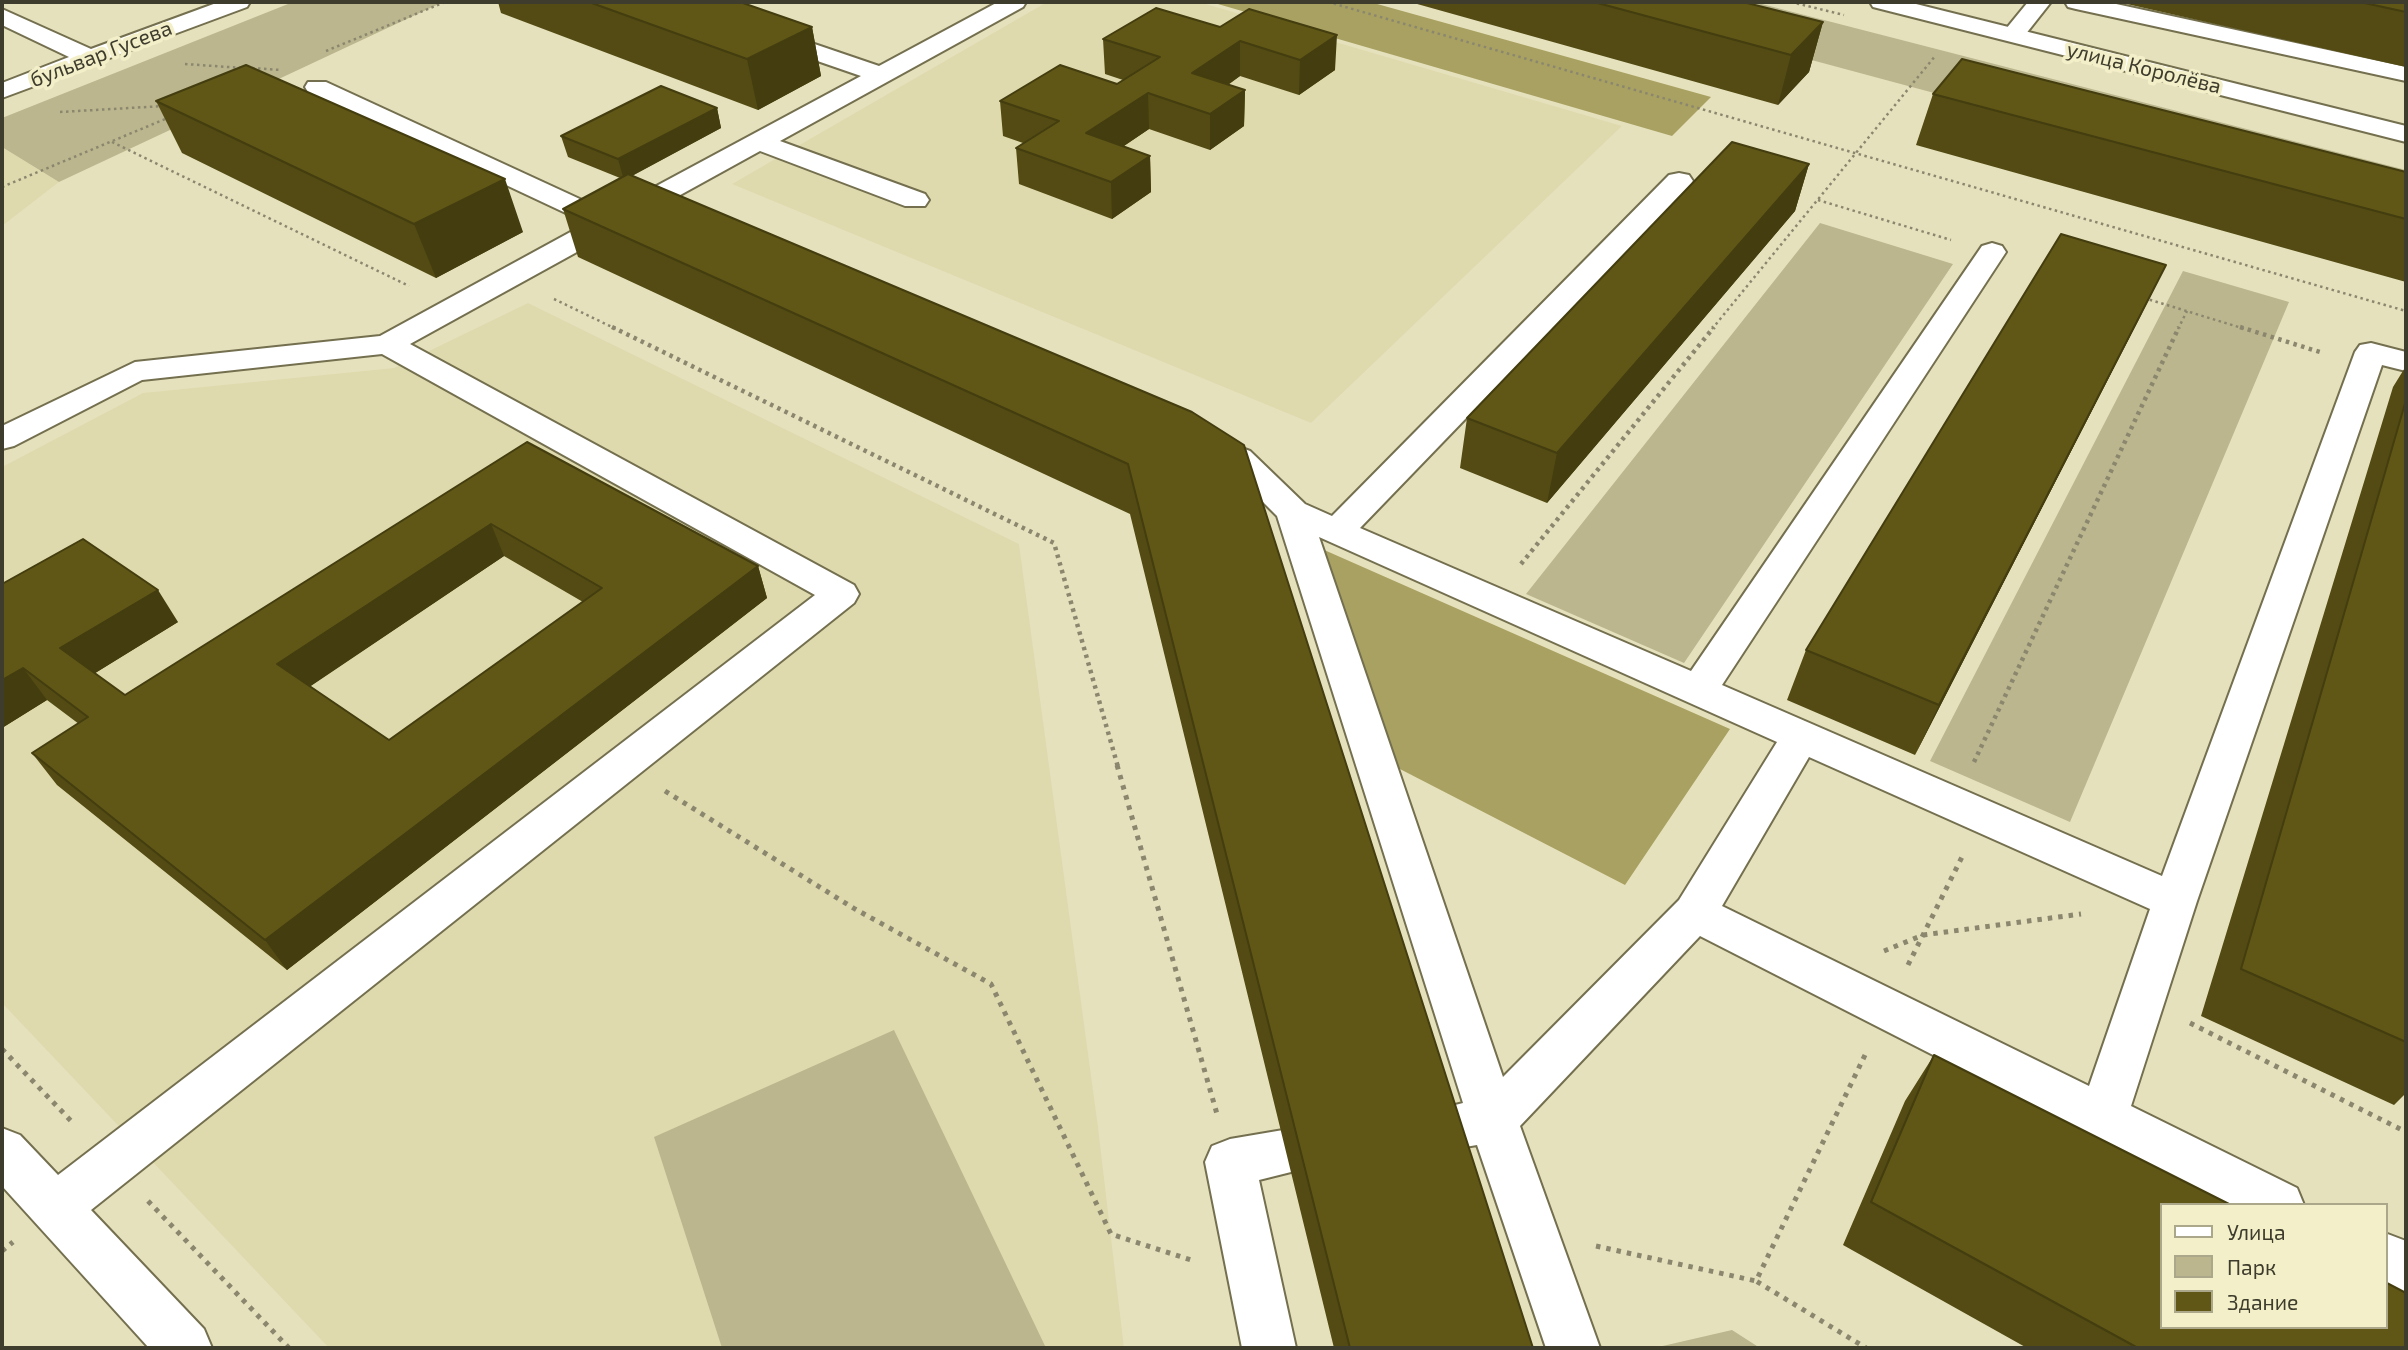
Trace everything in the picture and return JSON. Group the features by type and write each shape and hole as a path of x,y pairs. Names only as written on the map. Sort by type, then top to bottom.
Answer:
{"main road":[{"name":"бульвар Гусева","path":"2,91 239,2"},
{"path":"669,2 881,75"},
{"path":"2,439 135,371 387,344 1015,2"},
{"name":"улица Королёва","path":"1881,2 2406,134"},
{"path":"2013,35 2040,2"},
{"path":"2076,2 2406,74"},
{"path":"2,16 90,58"},
{"path":"317,87 610,223"},
{"path":"760,142 915,200"},
{"path":"1337,531 1679,181"},
{"path":"649,201 688,218"},
{"path":"1698,691 1992,252"},
{"path":"55,1209 841,594 546,450 387,344"},
{"path":"2103,1117 2175,901 2371,352 2406,362"},
{"path":"1174,430 1238,458 1293,512 2175,901"},
{"path":"1293,512 1493,1120 1573,1348"},
{"path":"1441,1129 1493,1120 1695,913 1801,736"},
{"path":"1695,913 2275,1203"},
{"path":"2,1151 185,1348"},
{"path":"1269,1348 1230,1162 1289,1153"},
{"path":"2387,1259 2406,1268"}],"path":[{"path":"270,75 445,2"},
{"path":"1328,2 2406,311"},
{"path":"1492,600 1962,22"},
{"path":"172,63 282,70 317,87"},
{"path":"54,112 173,106"},
{"path":"2,187 174,115"},
{"path":"111,141 454,307"},
{"path":"1818,200 1992,252"},
{"path":"510,277 1055,543 1230,1162"},
{"path":"2135,295 2276,336 2365,367"},
{"path":"1756,1282 1923,935 1968,809 2187,311"},
{"path":"622,765 855,909 992,984 1111,1234 1254,1280"},
{"path":"1824,977 1923,935 2175,901"},
{"path":"2143,998 2406,1132"},
{"path":"1532,1231 1756,1282 1866,1348"}],"shaded area":[{"path":"1047,2 1199,2 1622,126 1311,423 732,184"},
{"path":"1211,2 1370,2 1711,97 1672,136"},
{"path":"2,147 59,182 2,226"},
{"path":"528,303 1019,544 1098,1127 1124,1348 329,1348 2,1003 2,467 143,393 394,368"},
{"path":"1322,549 1730,729 1625,885 1398,768"}],"green space":[{"path":"293,2 443,2 59,182 2,147 2,118"},
{"path":"1596,2 1754,2 2406,170 2406,220"},
{"path":"1820,223 1953,264 1684,663 1526,594"},
{"path":"2183,271 2289,302 2070,822 1930,761"},
{"path":"894,1030 1046,1348 722,1348 654,1137"},
{"path":"1732,1330 1760,1348 1654,1348"}],"building":[{"path":"589,2 740,2 812,27 747,59"},
{"path":"1594,2 1743,2 1823,22 1791,55"},
{"path":"2360,2 2406,2 2406,12"},
{"path":"1156,8 1220,27 1249,9 1337,35 1300,60 1240,41 1192,73 1245,90 1210,114 1148,93 1086,133 1150,156 1111,182 1016,148 1059,121 1000,101 1060,65 1117,84 1160,57 1103,39"},
{"path":"1962,59 2406,172 2406,219 1933,94"},
{"path":"246,65 505,179 414,224 156,101"},
{"path":"661,86 717,108 618,159 561,136"},
{"path":"1732,142 1809,164 1557,453 1467,418"},
{"path":"628,174 1192,412 1244,445 1533,1348 1350,1348 1128,464 563,209"},
{"path":"2061,234 2166,265 1939,705 1806,650"},
{"path":"2406,400 2406,1042 2241,969"},
{"path":"527,442 758,566 265,940 32,753 88,717 23,668 2,680 2,584 83,539 158,590 60,648 125,695","holes":["491,524 602,588 389,740 277,664"]},
{"path":"1934,1055 2227,1203 2160,1203 2160,1329 2387,1329 2387,1283 2406,1293 2406,1348 2138,1348 1871,1202"}]}
